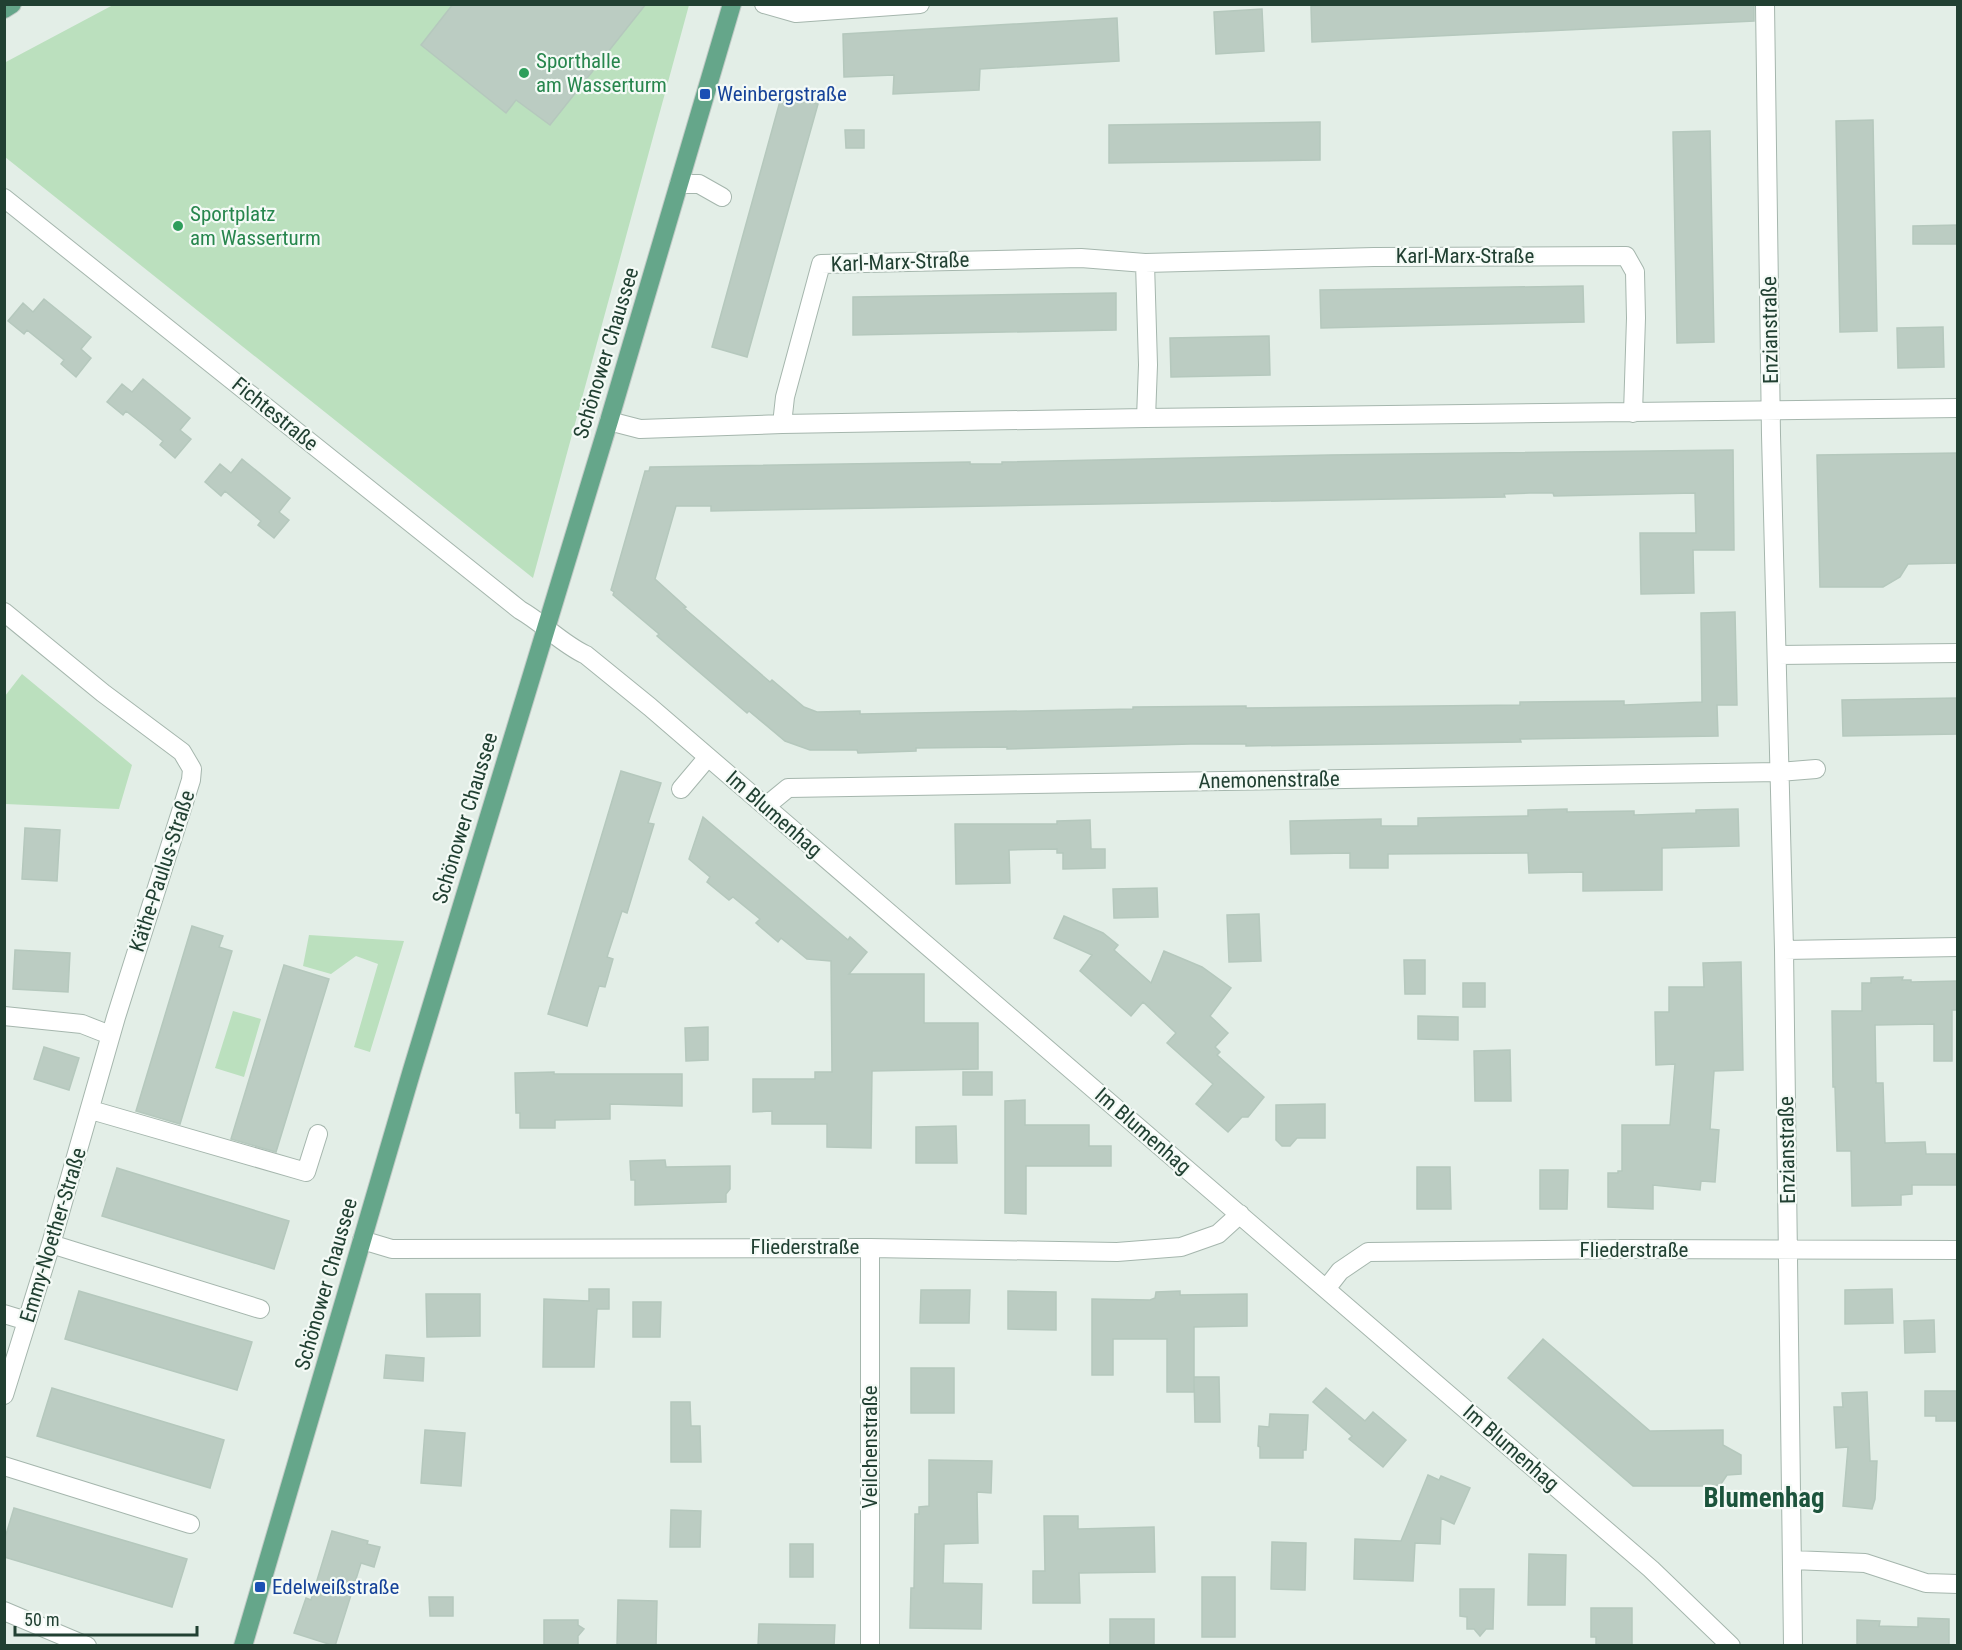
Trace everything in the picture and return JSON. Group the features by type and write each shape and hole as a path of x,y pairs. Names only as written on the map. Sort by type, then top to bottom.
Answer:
{"main road":[{"path":"4,9 12,4"},
{"name":"Schönower Chaussee","path":"243,1646 362,1240 732,4"}],"street":[{"path":"764,4 796,13 920,4"},
{"name":"Enzianstraße","path":"1764,4 1784,950 1793,1646"},
{"path":"679,184 699,184 722,197"},
{"name":"Fichtestraße","path":"4,198 520,610 547,626"},
{"name":"Karl-Marx-Straße","path":"783,424 784,397 820,264 1082,258 1145,263 1374,257 1626,256 1635,272 1633,414"},
{"path":"1145,263 1148,365 1146,418"},
{"path":"609,421 640,429 783,424 1146,418 1633,414 1958,408"},
{"name":"Käthe-Paulus-Straße","path":"4,612 103,693 182,752 192,769 191,780 110,1035"},
{"name":"Im Blumenhag","path":"547,626 574,650 586,655 766,806 1240,1214 1651,1569 1731,1646"},
{"path":"1777,655 1958,653"},
{"path":"681,789 708,757"},
{"name":"Anemonenstraße","path":"766,806 788,788 1779,772 1816,769"},
{"path":"1784,950 1958,947"},
{"path":"4,1016 82,1024 110,1035"},
{"name":"Emmy-Noether-Straße","path":"4,1395 91,1110 110,1035"},
{"path":"91,1110 306,1172 318,1134"},
{"name":"Fliederstraße","path":"362,1240 392,1248 870,1248 1117,1251 1181,1247 1218,1234 1240,1214"},
{"path":"51,1244 260,1309"},
{"name":"Veilchenstraße","path":"870,1248 870,1646"},
{"name":"Fliederstraße","path":"1326,1289 1340,1271 1368,1252 1623,1249 1958,1250"},
{"path":"4,1314 27,1321"},
{"path":"4,1466 190,1524"},
{"path":"1793,1560 1866,1563 1926,1583 1958,1584"},
{"path":"4,1611 87,1646"}],"green space":[{"path":"113,5 689,5 533,578 5,157 4,63"},
{"path":"22,674 132,765 119,809 5,804 5,696"},
{"path":"309,935 404,941 370,1052 354,1047 378,964 356,956 331,974 303,966"},
{"path":"233,1011 261,1019 244,1077 215,1068"}],"building":[{"name":"Sporthalle am Wasserturm","path":"453,4 646,4 550,125 516,100 506,113 421,45"},
{"path":"1344,4 1754,4 1754,21 1312,42 1311,6"},
{"path":"1262,9 1264,51 1216,54 1214,12"},
{"path":"1117,18 1119,61 980,69 979,90 893,94 894,75 844,77 843,34"},
{"path":"782,94 818,104 747,357 712,347"},
{"path":"1873,120 1877,331 1840,332 1836,121"},
{"path":"1320,122 1320,160 1109,163 1109,125"},
{"path":"845,130 864,130 864,148 846,148"},
{"path":"1710,131 1714,342 1677,343 1673,132"},
{"path":"1958,225 1958,244 1913,244 1913,226"},
{"path":"1583,286 1584,322 1321,328 1320,290"},
{"path":"1116,293 1116,330 853,335 853,297"},
{"path":"44,299 91,337 81,349 91,358 76,377 61,364 64,360 27,330 24,334 8,321 23,303 33,312"},
{"path":"1943,327 1944,367 1898,368 1897,328"},
{"path":"1269,336 1270,375 1171,377 1170,338"},
{"path":"143,379 190,418 180,430 191,439 175,458 160,445 163,441 145,426 126,411 123,415 107,402 122,384 132,392"},
{"path":"1733,450 1734,550 1693,550 1694,593 1641,594 1640,533 1696,533 1695,493 1554,496 1553,493 1530,493 1504,494 1505,497 711,511 711,506 676,506 655,579 686,607 684,608 770,682 772,680 804,707 817,712 860,711 860,714 1133,709 1133,707 1520,705 1520,702 1624,701 1624,705 1702,702 1701,613 1735,612 1737,705 1717,705 1718,736 1520,739 1521,742 1246,746 1246,744 1191,744 1007,749 1007,747 916,748 916,751 858,753 857,750 810,750 785,741 749,711 747,713 657,636 659,634 613,595 614,592 611,590 645,471 649,471 650,467 970,462 970,464 1002,464 1002,462 1329,455"},
{"path":"1958,453 1958,563 1908,564 1900,577 1883,587 1820,587 1817,455"},
{"path":"242,459 290,498 279,512 289,520 274,538 258,525 261,521 225,491 221,496 205,482 220,464 231,473"},
{"path":"1958,698 1958,734 1843,736 1842,700"},
{"path":"621,771 661,783 648,823 654,824 627,913 622,911 607,957 613,959 605,987 599,986 587,1026 548,1014"},
{"path":"1567,809 1567,812 1634,811 1634,815 1738,809 1739,846 1662,848 1662,890 1583,891 1583,872 1529,873 1528,853 1388,854 1388,868 1350,868 1350,853 1291,854 1290,821 1381,819 1381,826 1418,826 1418,818 1528,816 1528,810"},
{"path":"703,817 848,940 850,937 867,952 849,974 924,974 924,1023 978,1023 978,1069 872,1071 871,1148 827,1147 827,1124 772,1124 772,1111 753,1112 753,1079 815,1079 815,1072 832,1072 831,961 807,959 781,938 778,942 756,923 760,919 733,897 729,900 707,882 710,877 689,859"},
{"path":"1090,820 1091,849 1105,849 1105,868 1063,869 1063,853 1057,853 1057,849 1009,850 1010,883 956,884 955,824 1057,824 1057,821"},
{"path":"25,828 60,830 57,881 22,879"},
{"path":"1157,888 1158,917 1114,918 1113,889"},
{"path":"1259,914 1261,961 1229,962 1227,915"},
{"path":"1064,916 1103,933 1118,945 1114,950 1151,983 1164,951 1202,967 1231,988 1210,1016 1228,1033 1215,1047 1220,1052 1217,1055 1264,1097 1248,1117 1242,1117 1228,1132 1196,1104 1213,1084 1167,1043 1176,1033 1143,1002 1131,1016 1080,971 1092,955 1054,938"},
{"path":"192,926 223,936 219,947 232,951 180,1124 136,1111"},
{"path":"15,950 70,953 68,992 13,989"},
{"path":"1404,960 1425,960 1425,994 1405,994"},
{"path":"1741,962 1743,1070 1714,1071 1710,1129 1719,1130 1715,1182 1701,1181 1700,1190 1653,1185 1653,1209 1608,1207 1608,1173 1622,1171 1622,1125 1670,1125 1675,1064 1656,1065 1655,1012 1669,1012 1669,987 1704,987 1703,963"},
{"path":"284,965 329,979 276,1152 231,1139"},
{"path":"1903,977 1902,980 1911,980 1911,982 1958,981 1958,1010 1952,1010 1952,1061 1934,1061 1934,1024 1875,1025 1876,1083 1883,1083 1885,1143 1925,1142 1926,1154 1958,1154 1958,1185 1912,1185 1912,1194 1901,1195 1901,1205 1852,1206 1851,1151 1837,1151 1832,1011 1862,1011 1862,983 1871,983 1871,978"},
{"path":"1463,983 1485,983 1485,1007 1463,1007"},
{"path":"1418,1016 1458,1017 1458,1040 1418,1039"},
{"path":"708,1027 708,1060 686,1061 685,1028"},
{"path":"44,1047 79,1058 69,1090 34,1079"},
{"path":"1510,1050 1511,1101 1475,1101 1474,1051"},
{"path":"554,1072 554,1074 682,1074 682,1106 610,1104 610,1119 555,1120 555,1128 520,1128 520,1113 516,1113 515,1073"},
{"path":"963,1072 992,1072 992,1095 963,1095"},
{"path":"1025,1100 1025,1125 1089,1125 1089,1146 1111,1146 1111,1166 1026,1166 1026,1214 1005,1213 1005,1101"},
{"path":"1325,1104 1325,1138 1297,1138 1290,1146 1282,1146 1276,1140 1276,1105"},
{"path":"956,1126 957,1163 916,1163 916,1127"},
{"path":"665,1160 666,1167 730,1166 730,1189 726,1194 726,1202 635,1205 635,1180 631,1180 630,1161"},
{"path":"1417,1167 1450,1167 1451,1209 1417,1209"},
{"path":"117,1168 289,1221 274,1269 102,1216"},
{"path":"1540,1170 1568,1170 1567,1209 1540,1209"},
{"path":"589,1289 609,1289 609,1309 597,1309 594,1367 543,1367 544,1299 589,1301"},
{"path":"1892,1289 1893,1323 1845,1324 1845,1290"},
{"path":"921,1290 970,1290 969,1323 920,1323"},
{"path":"79,1291 252,1342 237,1390 65,1339"},
{"path":"1008,1291 1056,1292 1056,1330 1008,1329"},
{"path":"1180,1291 1180,1295 1247,1294 1247,1326 1194,1327 1194,1392 1167,1392 1167,1339 1113,1339 1113,1375 1092,1375 1092,1299 1150,1300 1155,1298 1156,1292"},
{"path":"426,1294 480,1294 480,1336 427,1337"},
{"path":"633,1302 661,1302 660,1337 633,1337"},
{"path":"1934,1320 1935,1352 1905,1353 1904,1321"},
{"path":"1543,1339 1650,1431 1723,1430 1723,1445 1741,1455 1741,1474 1727,1475 1721,1484 1715,1486 1633,1486 1508,1378"},
{"path":"386,1355 424,1358 423,1381 384,1378"},
{"path":"911,1368 954,1368 954,1413 911,1413"},
{"path":"1194,1377 1219,1377 1220,1422 1195,1422"},
{"path":"52,1388 224,1440 210,1488 37,1436"},
{"path":"1326,1388 1365,1421 1373,1412 1406,1440 1383,1467 1349,1439 1352,1436 1313,1402"},
{"path":"1925,1391 1958,1391 1958,1421 1936,1421 1936,1416 1925,1416"},
{"path":"1867,1392 1870,1461 1877,1461 1875,1499 1872,1509 1843,1506 1848,1447 1836,1448 1834,1407 1843,1407 1842,1393"},
{"path":"671,1402 690,1402 691,1426 700,1426 701,1462 671,1462"},
{"path":"1270,1414 1308,1415 1306,1450 1303,1450 1303,1458 1260,1458 1259,1426 1269,1427"},
{"path":"425,1430 465,1433 461,1486 421,1483"},
{"path":"929,1460 992,1461 991,1493 977,1492 978,1543 944,1544 943,1583 982,1584 981,1629 910,1628 911,1588 914,1588 915,1514 919,1514 919,1507 929,1506"},
{"path":"1428,1475 1439,1480 1441,1476 1470,1488 1454,1524 1441,1518 1440,1544 1415,1543 1413,1581 1354,1579 1355,1539 1401,1541"},
{"path":"14,1508 187,1559 172,1607 4,1557 4,1541"},
{"path":"671,1510 701,1511 700,1547 670,1547"},
{"path":"1044,1516 1078,1516 1078,1529 1154,1527 1155,1572 1079,1573 1080,1603 1033,1603 1033,1571 1045,1571"},
{"path":"332,1531 368,1541 367,1544 380,1547 374,1567 361,1563 335,1646 294,1633 306,1598 311,1600"},
{"path":"1272,1542 1306,1543 1305,1590 1271,1589"},
{"path":"790,1544 813,1544 813,1577 790,1577"},
{"path":"1529,1554 1566,1555 1565,1605 1528,1605"},
{"path":"1202,1577 1235,1577 1235,1637 1202,1637"},
{"path":"1460,1589 1494,1589 1493,1629 1486,1629 1480,1636 1474,1629 1467,1629 1467,1617 1460,1616"},
{"path":"429,1597 453,1597 453,1616 430,1616"},
{"path":"618,1600 657,1601 656,1646 617,1646"},
{"path":"1591,1608 1632,1608 1632,1646 1596,1646 1596,1637 1591,1637"},
{"path":"1918,1618 1949,1619 1949,1646 1857,1646 1857,1620 1880,1621 1879,1626 1918,1627"},
{"path":"1110,1619 1154,1619 1154,1646 1110,1646"},
{"path":"544,1620 578,1620 578,1625 584,1629 578,1636 578,1646 544,1646"},
{"path":"759,1624 835,1625 834,1646 758,1646"}],"place":[{"name":"Sporthalle am Wasserturm","path":"524,73"},
{"name":"Weinbergstraße","path":"705,94"},
{"name":"Sportplatz am Wasserturm","path":"178,226"},
{"name":"Edelweißstraße","path":"260,1587"}],"district":[{"name":"Blumenhag","path":"1764,1498"}]}
